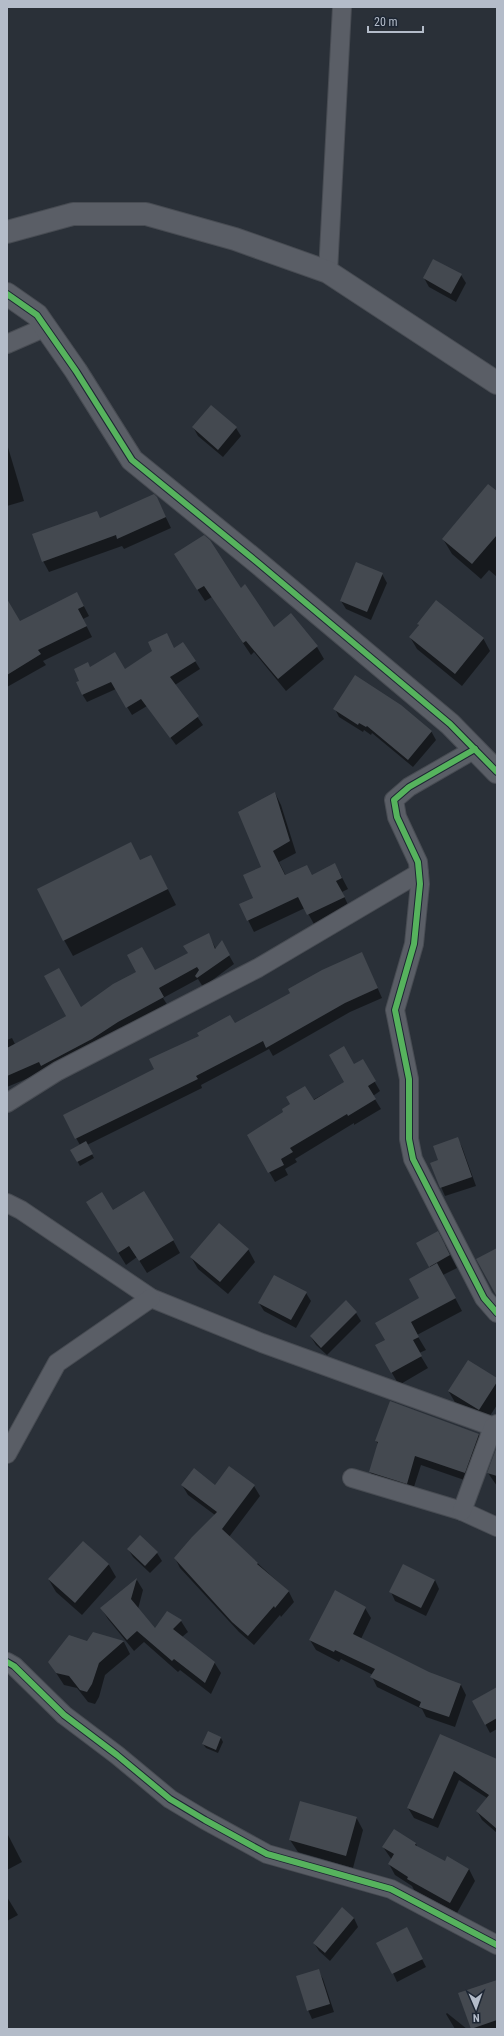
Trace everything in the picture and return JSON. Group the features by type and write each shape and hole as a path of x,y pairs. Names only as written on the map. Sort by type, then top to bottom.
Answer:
{"street":[{"path":"328,272 342,7"},
{"path":"7,232 72,214 146,214 235,239 328,272 497,383"},
{"path":"7,294 37,315 76,371 132,460 257,562 444,719 497,772"},
{"path":"7,344 46,327"},
{"path":"475,749 409,787 394,800 397,817 418,862 420,884 414,944 395,1010 409,1079 409,1139 413,1158 484,1298 497,1313"},
{"path":"7,1103 58,1071 258,968 419,873"},
{"path":"7,1203 21,1210 151,1298 262,1343 496,1427 462,1511"},
{"path":"7,1454 57,1363 151,1298"},
{"path":"352,1478 462,1511 497,1527"},
{"path":"9,1666 64,1715 117,1755 170,1799 205,1820 267,1854 391,1890 497,1945"}],"building":[{"path":"433,259 462,274 451,294 423,278"},
{"path":"211,405 237,427 218,450 192,427"},
{"path":"488,484 497,491 497,535 472,564 442,539"},
{"path":"154,494 157,497 166,517 117,539 116,535 42,562 32,534 97,511 100,518"},
{"path":"204,535 210,540 241,588 245,584 274,627 291,613 318,646 278,679 246,641 243,643 204,586 197,590 174,554"},
{"path":"356,562 383,573 367,612 340,601"},
{"path":"77,592 84,606 78,609 87,626 38,650 41,654 7,675 7,599 20,621"},
{"path":"436,600 484,638 455,674 409,637 419,625 417,624"},
{"path":"167,633 174,648 183,642 196,661 170,677 199,716 170,738 141,699 126,708 111,682 82,695 76,682 79,681 74,669 88,662 90,667 115,652 125,669 152,651 148,642"},
{"path":"355,675 401,705 432,731 408,760 367,726 366,727 359,723 358,725 333,709"},
{"path":"275,792 290,841 273,851 285,875 307,865 312,875 335,863 342,878 336,881 345,897 307,915 298,897 247,921 239,904 253,898 243,875 261,867 238,812"},
{"path":"131,842 140,860 151,855 168,889 63,941 37,889"},
{"path":"209,933 215,949 222,940 230,955 197,978 195,976 199,970 197,967 159,988 164,997 118,1022 92,1039 41,1066 39,1062 7,1076 7,1048 66,1016 44,976 59,968 81,1007 113,984 136,972 127,955 142,947 155,970 188,953 183,946"},
{"path":"362,952 378,988 345,1003 266,1048 263,1041 196,1076 198,1079 75,1139 63,1115 154,1069 149,1059 199,1036 197,1033 230,1015 235,1023 290,993 288,989 322,970"},
{"path":"344,1046 354,1064 363,1059 376,1081 368,1086 376,1099 348,1116 347,1114 290,1148 293,1152 281,1159 284,1165 268,1173 247,1135 283,1112 282,1109 290,1104 286,1097 305,1086 314,1100 344,1082 329,1055"},
{"path":"458,1137 472,1177 440,1188 430,1163 438,1160 433,1146"},
{"path":"86,1141 93,1154 77,1162 70,1150"},
{"path":"144,1191 174,1240 139,1261 129,1246 118,1253 86,1202 102,1192 113,1210"},
{"path":"219,1223 249,1249 220,1282 190,1257"},
{"path":"438,1231 450,1255 429,1267 416,1243"},
{"path":"497,1248 497,1297 476,1259"},
{"path":"437,1263 456,1298 411,1322 419,1337 413,1340 422,1356 391,1373 375,1345 385,1340 375,1323 419,1298 409,1279"},
{"path":"274,1275 307,1292 291,1320 258,1303"},
{"path":"346,1300 357,1312 321,1348 310,1336"},
{"path":"468,1360 497,1378 497,1382 479,1410 448,1391"},
{"path":"390,1401 479,1434 465,1473 415,1456 407,1484 369,1472 378,1442 375,1441"},
{"path":"497,1446 497,1476 487,1473"},
{"path":"229,1466 255,1485 222,1529 258,1563 257,1564 289,1591 248,1636 232,1622 174,1558 217,1512 181,1485 194,1468 215,1485"},
{"path":"140,1535 158,1552 145,1566 127,1549"},
{"path":"83,1541 109,1564 75,1603 48,1579"},
{"path":"403,1564 435,1580 421,1608 389,1592"},
{"path":"137,1578 131,1599 155,1628 167,1611 182,1620 173,1629 215,1662 205,1683 174,1659 172,1661 137,1631 127,1640 100,1608"},
{"path":"335,1590 366,1607 353,1634 429,1672 461,1684 449,1717 419,1707 421,1702 370,1677 375,1669 335,1650 334,1652 309,1640"},
{"path":"93,1632 124,1641 99,1663 92,1684 87,1692 80,1690 69,1676 56,1673 48,1662 69,1635 87,1641"},
{"path":"497,1687 497,1718 485,1725 472,1701"},
{"path":"208,1731 221,1737 216,1750 202,1744"},
{"path":"440,1734 497,1759 497,1829 476,1811 489,1795 454,1771 433,1819 407,1808"},
{"path":"300,1801 357,1817 346,1856 289,1840"},
{"path":"394,1829 416,1843 415,1845 445,1861 447,1856 469,1869 450,1903 407,1879 408,1877 388,1864 394,1854 382,1847"},
{"path":"342,1907 354,1918 325,1953 313,1943"},
{"path":"407,1927 423,1959 392,1974 376,1943"},
{"path":"319,1969 330,2004 307,2011 296,1976"},
{"path":"497,1980 497,2020 471,2029 458,1993"}],"cycle path":[{"path":"7,294 37,315 76,371 132,460 257,562 450,724 497,772"},
{"path":"475,749 409,787 394,800 397,817 418,862 420,884 414,944 395,1010 409,1079 409,1139 413,1159 484,1298 497,1313"},
{"path":"7,1662 14,1666 64,1715 117,1755 170,1799 205,1820 267,1854 391,1889 497,1945"}]}
